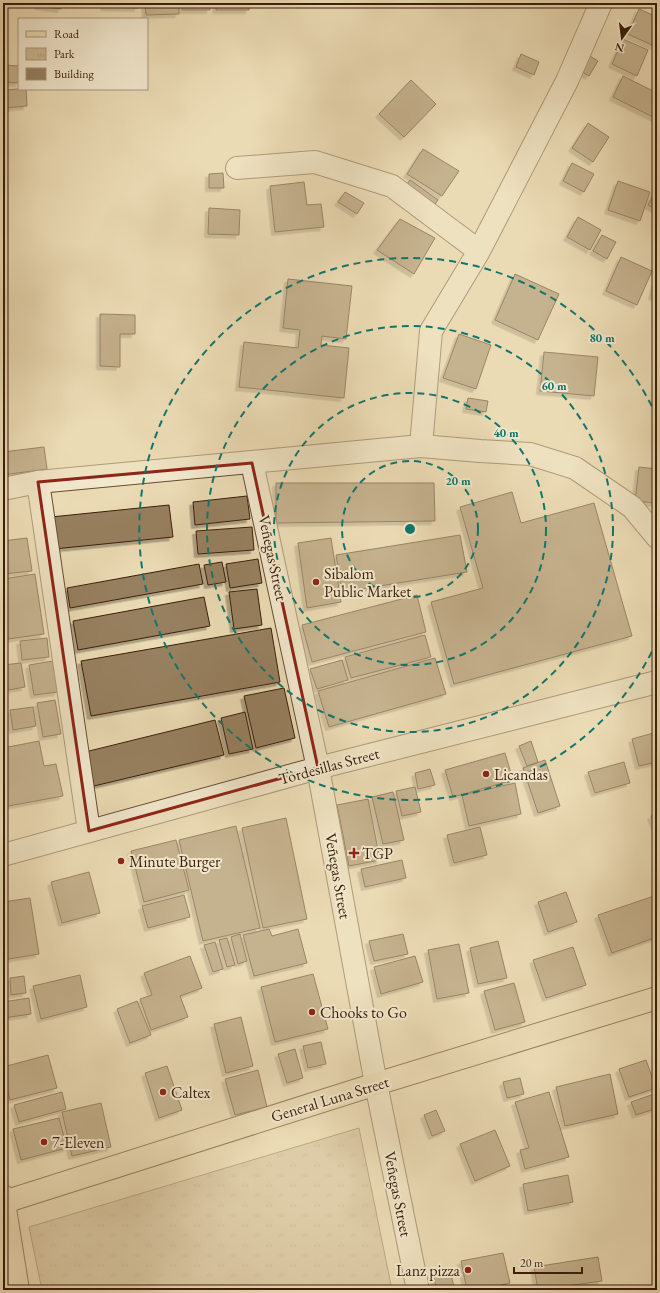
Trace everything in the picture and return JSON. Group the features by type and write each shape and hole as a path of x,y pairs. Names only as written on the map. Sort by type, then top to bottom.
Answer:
{"main road":[{"name":"General Luna Street","path":"3,1200 657,998"},
{"path":"3,1200 18,1290"}],"street":[{"path":"421,446 431,331 479,251 567,81 601,3"},
{"path":"237,168 315,162 392,186 479,251"},
{"path":"3,489 38,482 421,446 530,454 575,468 632,507 657,537"},
{"name":"Veñegas Street","path":"252,463 318,768 376,1084 418,1290"},
{"path":"38,482 89,831"},
{"name":"Tordesillas Street","path":"3,855 318,768 657,682"}],"highlighted area":[{"path":"252,463 318,768 89,831 38,482"}],"green space":[{"path":"359,1128 392,1290 42,1290 29,1227"}],"building":[{"path":"39,3 62,3 61,9 38,6"},
{"path":"105,3 138,3 138,8 104,7"},
{"path":"145,3 179,3 179,14 146,15"},
{"path":"183,3 210,3 210,10 182,10"},
{"path":"216,3 249,3 249,10 216,10"},
{"path":"639,9 657,17 657,39 654,46 628,34"},
{"path":"623,39 648,50 637,76 612,64"},
{"path":"585,53 598,61 589,76 576,68"},
{"path":"521,54 539,62 534,75 516,67"},
{"path":"4,65 18,66 18,83 3,82"},
{"path":"623,76 657,93 657,119 613,97"},
{"path":"411,80 436,104 404,137 379,114"},
{"path":"3,90 26,90 27,106 4,108"},
{"path":"588,123 609,137 593,162 572,148"},
{"path":"423,149 459,171 442,196 407,174"},
{"path":"572,163 594,174 584,192 563,181"},
{"path":"223,173 224,188 209,188 209,174"},
{"path":"410,180 438,200 433,207 404,188"},
{"path":"618,181 650,192 640,221 608,210"},
{"path":"304,182 307,205 321,204 324,227 275,232 270,186"},
{"path":"657,188 657,210 648,205"},
{"path":"345,192 364,203 357,214 338,202"},
{"path":"209,208 240,210 239,235 208,234"},
{"path":"578,217 601,230 590,250 567,237"},
{"path":"400,219 435,238 414,274 377,250"},
{"path":"602,235 616,242 607,259 593,251"},
{"path":"621,257 652,271 637,305 606,291"},
{"path":"515,274 559,294 538,340 495,320"},
{"path":"288,279 352,286 346,339 322,336 321,345 349,348 344,398 239,387 244,342 298,348 300,330 283,328"},
{"path":"655,282 657,282 657,297 652,296"},
{"path":"100,314 135,315 135,334 120,334 120,367 100,366"},
{"path":"459,334 491,345 476,389 443,378"},
{"path":"544,352 598,357 594,396 540,391"},
{"path":"468,398 488,401 486,412 466,409"},
{"path":"44,447 47,469 3,475 3,452"},
{"path":"639,467 657,469 657,503 635,501"},
{"path":"276,483 434,483 435,521 276,523"},
{"path":"512,492 521,523 594,503 632,636 454,684 431,602 483,588 460,507"},
{"path":"247,496 250,519 195,525 193,502"},
{"path":"169,505 173,537 54,549 51,517"},
{"path":"252,527 254,550 198,554 196,531"},
{"path":"460,535 467,572 342,592 336,555"},
{"path":"27,538 32,571 3,574 3,541"},
{"path":"331,538 341,602 307,608 298,543"},
{"path":"258,559 262,583 230,588 226,564"},
{"path":"222,562 226,582 208,585 204,565"},
{"path":"199,564 203,584 70,608 67,588"},
{"path":"35,574 44,634 8,639 3,608 3,579"},
{"path":"257,589 262,625 234,629 229,592"},
{"path":"417,595 426,632 312,662 302,625"},
{"path":"204,597 210,626 78,650 73,621"},
{"path":"271,628 280,682 91,716 81,661"},
{"path":"425,635 431,657 351,678 345,657"},
{"path":"47,638 49,657 22,660 20,641"},
{"path":"435,658 446,694 329,727 318,691"},
{"path":"342,660 348,680 317,689 310,669"},
{"path":"53,661 58,692 34,695 29,665"},
{"path":"21,663 25,687 3,691 3,665"},
{"path":"284,688 295,738 256,748 244,696"},
{"path":"55,700 61,734 43,737 37,703"},
{"path":"3,706 8,731 3,732"},
{"path":"33,707 36,726 13,730 10,710"},
{"path":"245,712 253,749 229,754 221,718"},
{"path":"215,720 224,755 94,786 85,752"},
{"path":"657,732 657,762 639,766 632,739"},
{"path":"39,741 44,766 56,764 63,796 3,807 3,748"},
{"path":"531,741 538,762 527,766 519,746"},
{"path":"505,753 513,780 453,797 445,770"},
{"path":"545,760 560,806 538,813 523,768"},
{"path":"624,762 630,783 595,793 588,772"},
{"path":"430,769 435,785 418,789 415,773"},
{"path":"515,783 521,814 469,826 462,795"},
{"path":"415,787 421,812 402,816 396,791"},
{"path":"393,792 404,840 383,844 372,797"},
{"path":"368,799 380,860 349,866 337,805"},
{"path":"657,814 657,831 651,816"},
{"path":"286,818 307,919 263,928 242,828"},
{"path":"236,826 260,928 203,941 179,840"},
{"path":"480,827 487,855 454,863 447,835"},
{"path":"176,840 189,890 144,902 131,851"},
{"path":"402,860 406,878 365,887 361,869"},
{"path":"89,872 100,913 62,923 51,882"},
{"path":"566,892 577,922 548,932 538,902"},
{"path":"184,895 190,917 148,928 142,906"},
{"path":"657,895 657,937 612,953 598,915"},
{"path":"30,898 39,954 3,960 3,902"},
{"path":"269,929 272,936 298,929 307,963 254,976 243,935"},
{"path":"240,934 247,961 238,964 231,937"},
{"path":"403,934 408,954 374,961 369,941"},
{"path":"227,938 235,965 227,967 219,940"},
{"path":"498,941 507,978 478,984 470,948"},
{"path":"215,942 223,969 213,972 204,945"},
{"path":"459,944 469,993 437,999 428,950"},
{"path":"573,947 586,985 546,998 533,960"},
{"path":"190,956 202,988 180,996 188,1017 151,1030 140,999 152,995 144,973"},
{"path":"415,956 423,982 381,994 374,967"},
{"path":"313,974 328,1029 275,1042 261,987"},
{"path":"80,975 87,1007 41,1019 33,986"},
{"path":"24,976 26,993 11,995 10,978"},
{"path":"514,983 525,1022 495,1030 484,991"},
{"path":"29,998 31,1014 3,1018 3,1002"},
{"path":"137,1001 151,1035 130,1043 117,1009"},
{"path":"241,1017 253,1066 226,1073 214,1024"},
{"path":"321,1042 326,1064 308,1068 303,1046"},
{"path":"295,1049 303,1078 287,1083 278,1054"},
{"path":"48,1055 57,1088 10,1100 3,1067"},
{"path":"646,1060 656,1088 629,1097 619,1069"},
{"name":"Caltex","path":"167,1066 182,1110 159,1118 145,1073"},
{"path":"258,1070 267,1107 235,1115 225,1079"},
{"path":"610,1074 618,1114 565,1126 556,1087"},
{"path":"520,1078 524,1094 507,1098 503,1082"},
{"path":"62,1092 66,1109 19,1122 14,1105"},
{"path":"549,1092 569,1157 525,1169 520,1150 529,1148 515,1102"},
{"path":"657,1093 657,1108 636,1115 631,1102"},
{"path":"101,1103 111,1147 72,1156 62,1112"},
{"path":"436,1110 445,1131 432,1136 424,1115"},
{"path":"59,1118 67,1148 21,1160 13,1129"},
{"path":"495,1130 510,1166 475,1181 460,1144"},
{"path":"568,1175 573,1202 528,1211 523,1184"},
{"path":"503,1253 510,1283 479,1290 467,1290 461,1261"},
{"path":"598,1257 602,1281 538,1290 534,1267"},
{"path":"449,1268 455,1290 437,1290 432,1272"}],"place":[{"name":"Sibalom Public Market","path":"316,582"},
{"name":"Licandas","path":"486,774"},
{"name":"TGP","path":"354,853"},
{"name":"Minute Burger","path":"121,861"},
{"name":"Chooks to Go","path":"312,1012"},
{"name":"Caltex","path":"163,1092"},
{"name":"7-Eleven","path":"44,1142"},
{"name":"Lanz pizza","path":"468,1270"}]}
